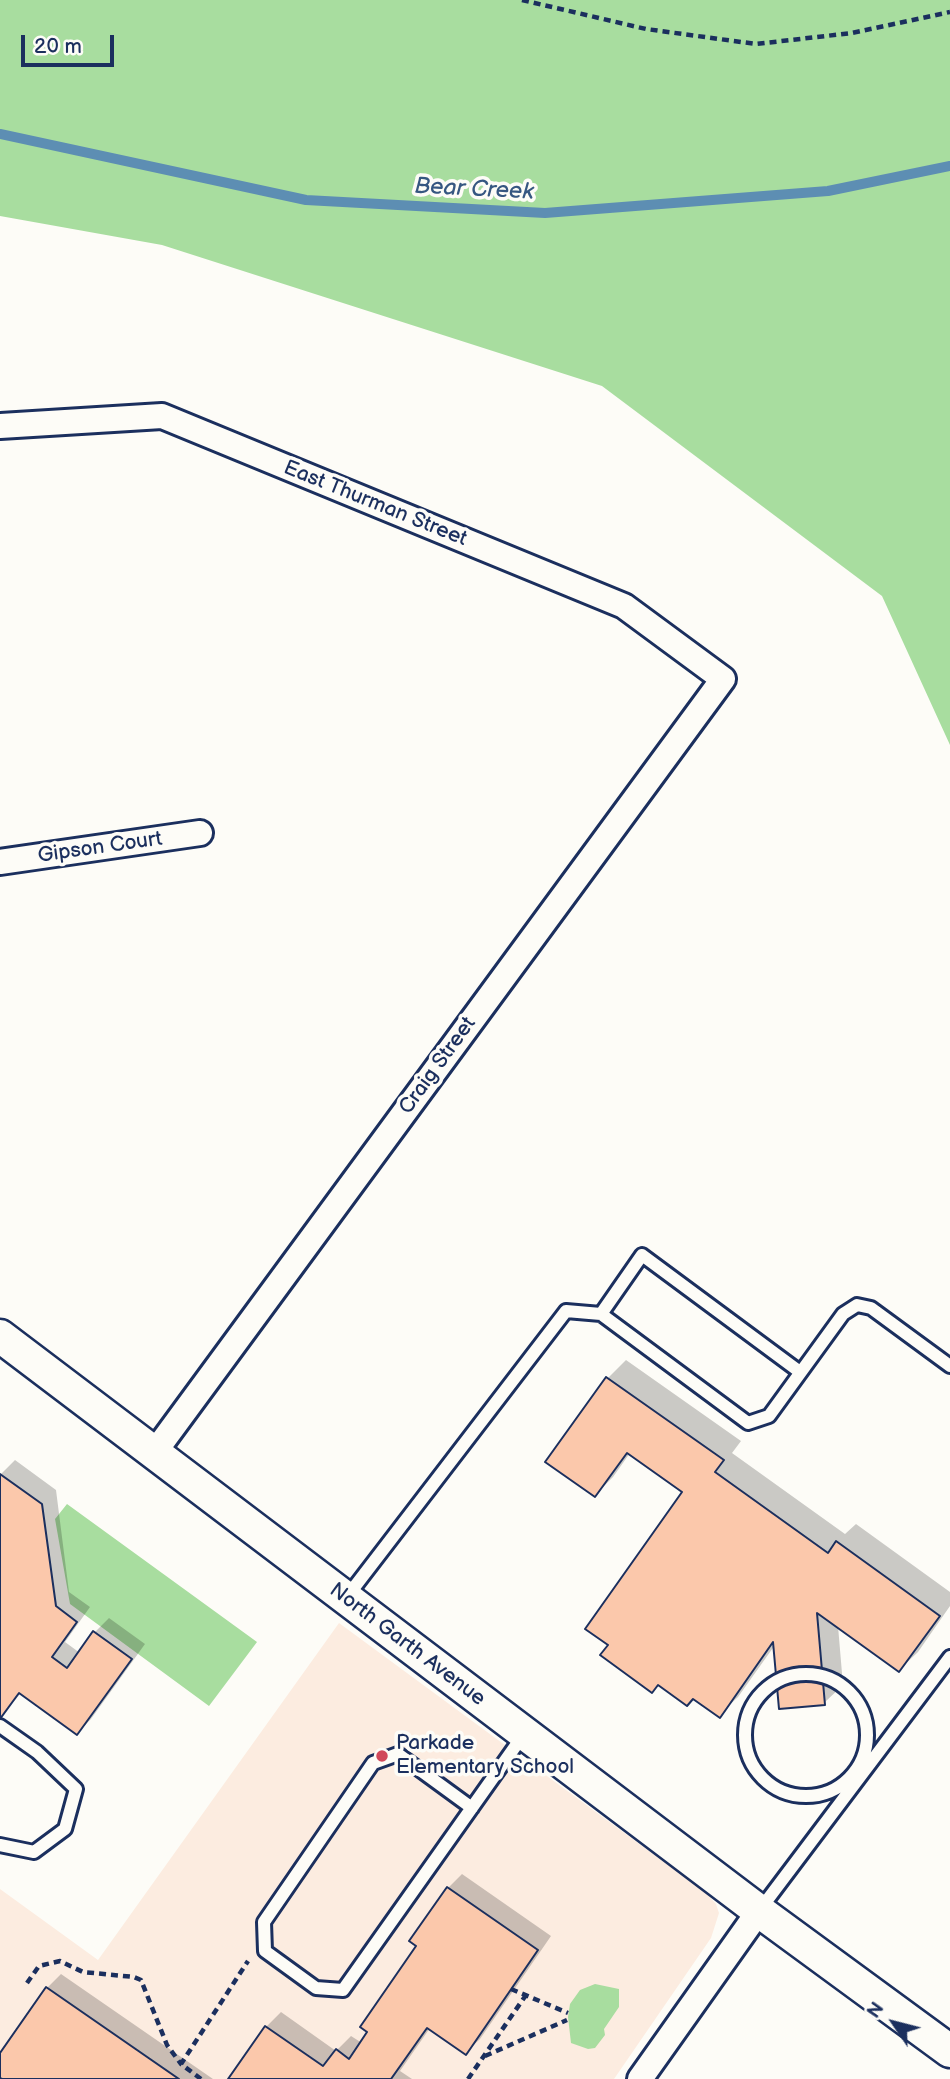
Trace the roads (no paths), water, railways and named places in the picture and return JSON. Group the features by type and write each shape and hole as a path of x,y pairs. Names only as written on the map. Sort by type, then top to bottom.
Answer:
{"street":[{"name":"East Thurman Street","path":"0,426 162,416 625,606 723,678"},
{"name":"Craig Street","path":"154,1453 723,678"},
{"name":"Gipson Court","path":"0,862 200,833"},
{"name":"North Garth Avenue","path":"0,1336 759,1912 950,2051"},
{"path":"639,2079 759,1912"}],"lane":[{"path":"601,1314 642,1255 800,1372"},
{"path":"346,1598 566,1311 601,1314 748,1423 769,1416 843,1314 857,1305 871,1308 950,1366"},
{"path":"759,1912 856,1777 950,1657"},
{"path":"807,1674 827,1677 844,1687 857,1701 865,1719 867,1738 856,1777 820,1795 799,1796 779,1791 762,1779 750,1761 744,1741 746,1720 754,1701 769,1685 788,1676 807,1674"},
{"path":"0,1726 37,1752 76,1789 65,1829 34,1853 0,1845"},
{"path":"472,1808 398,1754 373,1763 264,1922 265,1951 316,1988 343,1990 472,1808 524,1734"}],"waterway":[{"name":"Bear Creek","path":"0,134 306,200 545,213 828,191 950,166"}],"place":[{"name":"Parkade Elementary School","path":"382,1756"}]}
